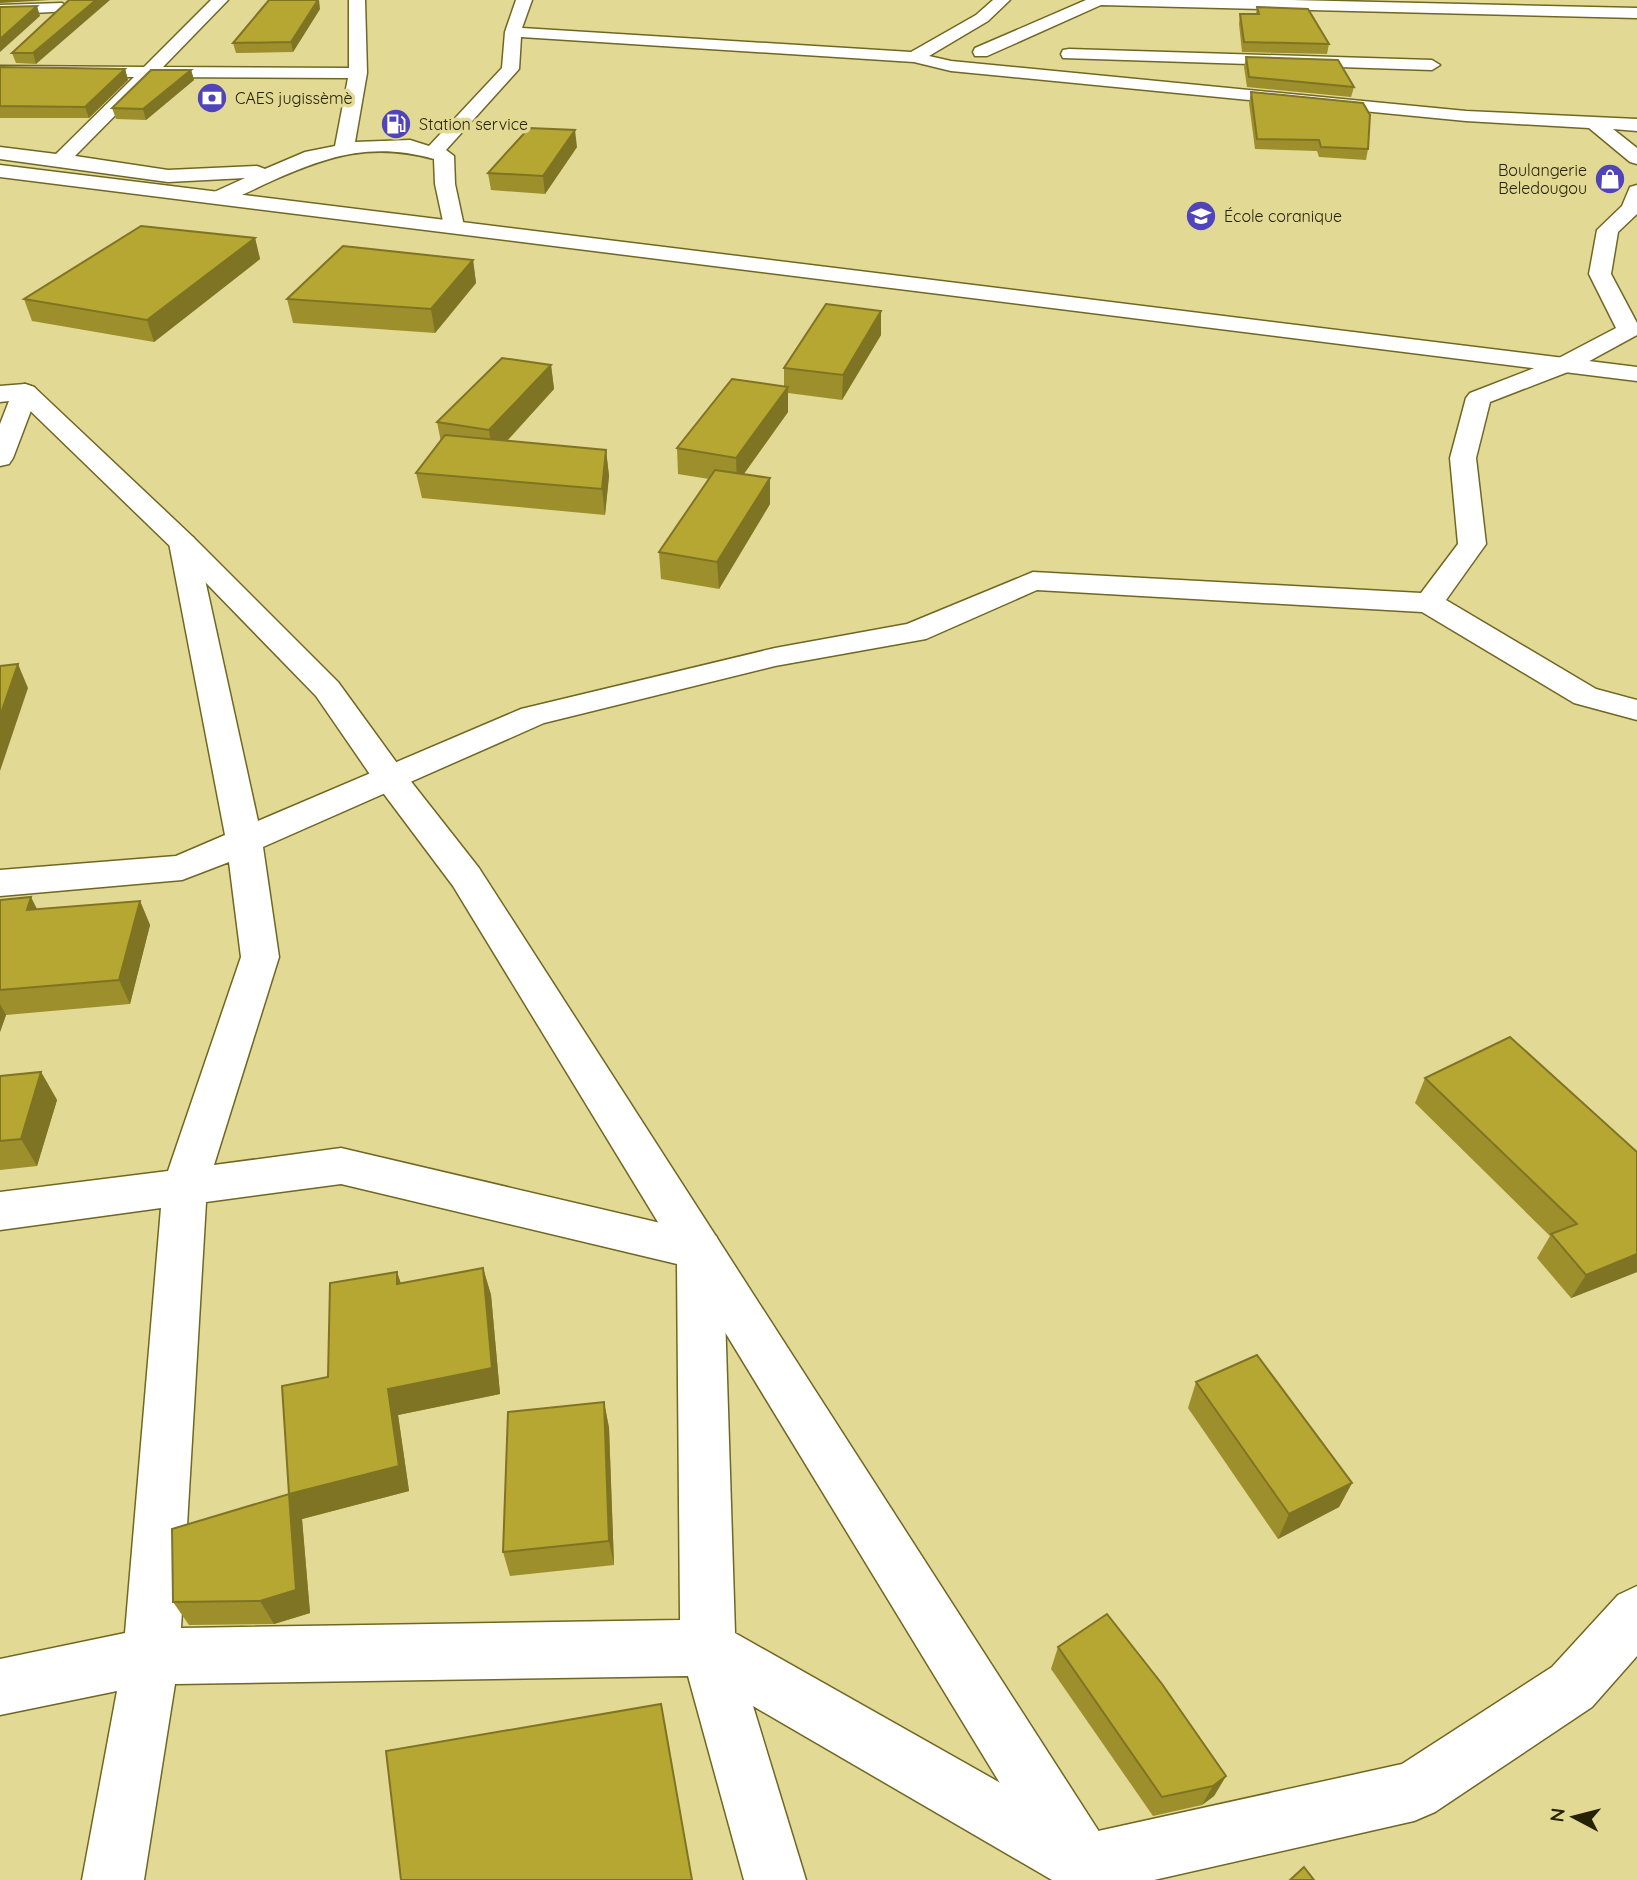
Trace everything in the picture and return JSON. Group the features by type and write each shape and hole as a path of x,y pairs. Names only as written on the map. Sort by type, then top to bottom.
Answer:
{"main road":[{"path":"61,160 220,0"},
{"path":"344,149 358,74 357,0"},
{"path":"433,153 510,69 513,32 524,0"},
{"path":"914,57 982,18 1002,0"},
{"path":"951,66 1099,0 1362,3 1637,13"},
{"path":"1362,3 1386,23"},
{"path":"0,10 67,4"},
{"path":"44,25 67,4"},
{"path":"513,32 914,57 951,66 1466,116 1637,125"},
{"path":"1414,48 1432,65 1443,83"},
{"path":"981,52 1022,53"},
{"path":"1049,54 1432,65"},
{"path":"3,64 151,72 358,74"},
{"path":"1454,100 1466,116"},
{"path":"1592,121 1637,158"},
{"path":"219,197 312,156 361,146 410,146 444,156 454,226"},
{"path":"0,153 168,176 275,172"},
{"path":"0,171 1637,374"},
{"path":"1429,603 1472,544 1463,458 1479,398 1564,365 1629,330 1600,274 1608,230 1631,208 1637,191"},
{"path":"0,458 11,386"},
{"path":"11,386 183,543 327,688 390,778 466,877 1089,1873"},
{"path":"113,1880 150,1656 185,1187 260,957 244,841 183,543"},
{"path":"0,883 182,868 533,716 775,657 915,632 1033,581 1429,603 1585,696 1637,710"},
{"path":"0,1211 341,1166 700,1250"},
{"path":"700,1250 708,1648 775,1880"},
{"path":"0,1687 150,1656 708,1648 1089,1873 1413,1791 1572,1687 1637,1614"}],"building":[{"path":"69,0 96,0 33,53 12,53"},
{"path":"269,0 318,0 291,42 233,43"},
{"path":"37,6 0,39 0,7"},
{"path":"1257,7 1308,9 1329,44 1244,42 1240,14 1259,14"},
{"path":"1246,57 1338,60 1354,87 1249,77"},
{"path":"0,67 125,69 85,107 0,106"},
{"path":"151,70 191,70 143,109 112,108"},
{"path":"1251,92 1363,103 1370,115 1368,149 1321,147 1319,140 1257,139"},
{"path":"529,128 575,130 543,176 488,173"},
{"path":"141,226 255,238 147,320 24,299"},
{"path":"343,246 473,260 431,309 287,299"},
{"path":"826,304 881,311 843,375 784,368"},
{"path":"502,358 551,365 489,430 437,422"},
{"path":"732,379 788,387 736,458 677,448"},
{"path":"445,435 606,450 602,489 416,473"},
{"path":"715,470 770,478 717,562 659,552"},
{"path":"18,664 0,716 0,666"},
{"path":"31,897 27,910 140,901 119,980 0,990 0,900"},
{"path":"1510,1037 1637,1152 1637,1254 1586,1275 1551,1234 1577,1224 1425,1078"},
{"path":"41,1072 21,1139 0,1141 0,1076"},
{"path":"483,1268 492,1368 388,1389 399,1466 289,1494 282,1386 328,1377 330,1283 397,1272 397,1284"},
{"path":"1257,1355 1352,1483 1289,1514 1196,1382"},
{"path":"604,1402 609,1541 503,1552 508,1412"},
{"path":"289,1494 296,1590 260,1601 173,1602 172,1529"},
{"path":"1107,1614 1162,1684 1226,1776 1213,1786 1162,1797 1058,1647"},
{"path":"661,1704 692,1880 401,1880 386,1751"},
{"path":"1304,1867 1314,1880 1290,1880"}],"place":[{"name":"CAES jugissèmè","path":"212,98"},
{"name":"Station service","path":"396,124"},
{"name":"Boulangerie Beledougou","path":"1610,179"},
{"name":"École coranique","path":"1201,216"}]}
